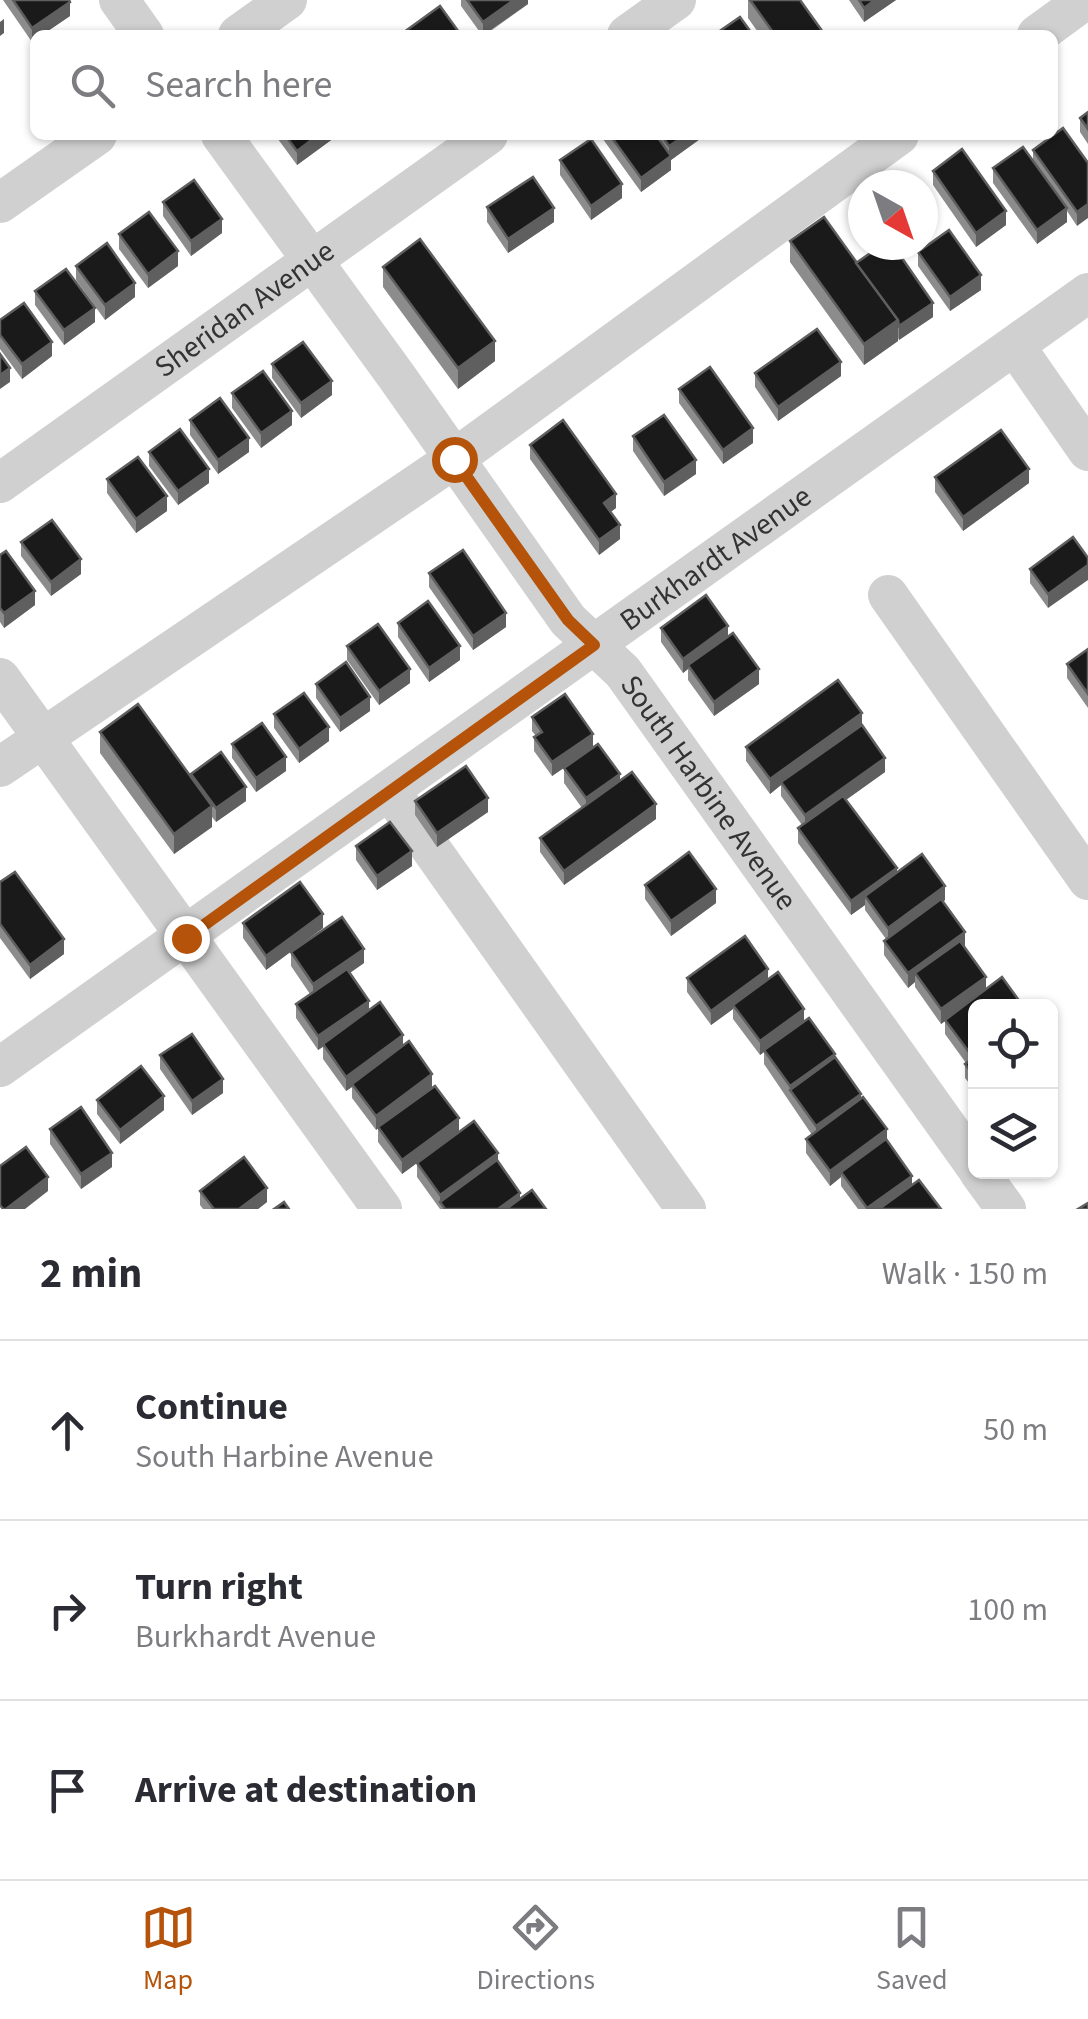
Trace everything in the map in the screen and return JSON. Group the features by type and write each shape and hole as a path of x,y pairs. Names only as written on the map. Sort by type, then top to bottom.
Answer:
{"street":[{"path":"119,0 140,30"},
{"path":"245,30 286,0"},
{"path":"634,30 676,0"},
{"path":"1044,30 1085,0"},
{"path":"0,203 90,140"},
{"name":"South Harbine Avenue","path":"225,140 568,620 622,672 968,1156"},
{"name":"Sheridan Avenue","path":"0,483 481,140"},
{"path":"0,768 454,459 892,140"},
{"name":"Burkhardt Avenue","path":"0,1067 1088,293"},
{"path":"1015,346 1088,451"},
{"path":"888,595 1088,880"},
{"path":"0,678 382,1209"},
{"path":"390,791 686,1209"},
{"name":"South Harbine Avenue","path":"984,1179 1006,1209"}],"building":[{"path":"13,0 69,0 70,2 32,28"},
{"path":"467,0 514,0 483,22"},
{"path":"750,0 800,0 821,30 771,30"},
{"path":"859,0 875,0 864,8"},
{"path":"440,6 457,30 407,30"},
{"path":"740,17 749,30 721,30"},
{"path":"1088,112 1088,129 1080,118"},
{"path":"1063,128 1088,163 1088,204 1077,212 1033,150 1047,140 1058,140 1058,132"},
{"path":"289,140 311,140 297,151"},
{"path":"592,140 622,184 591,206 560,160"},
{"path":"614,140 660,140 671,156 641,178"},
{"path":"1023,147 1067,208 1037,230 993,168"},
{"path":"962,149 1006,211 976,233 938,178 938,170 934,170"},
{"path":"533,177 554,208 508,239 487,207"},
{"path":"194,180 222,219 191,241 163,202"},
{"path":"149,212 178,251 148,274 119,234"},
{"path":"824,217 848,250 848,260 855,260 898,320 864,344 790,241"},
{"path":"949,230 981,275 950,297 924,260 938,260 938,238"},
{"path":"420,239 495,341 458,368 383,267"},
{"path":"107,243 135,283 105,305 76,266"},
{"path":"903,260 933,303 899,326 856,263"},
{"path":"66,269 95,308 64,330 35,291"},
{"path":"24,303 52,342 22,364 0,335 0,320"},
{"path":"817,329 841,362 778,407 755,373"},
{"path":"303,342 332,381 301,403 272,364"},
{"path":"0,354 10,368 0,375"},
{"path":"710,367 753,428 723,450 679,389"},
{"path":"263,371 292,411 261,433 232,393"},
{"path":"220,398 249,438 218,460 190,420"},
{"path":"664,415 696,460 664,482 633,436"},
{"path":"563,420 616,494 604,503 620,525 599,540 530,445"},
{"path":"180,429 209,469 178,491 149,452"},
{"path":"1001,430 1029,469 963,517 935,477"},
{"path":"138,457 167,496 136,519 107,479"},
{"path":"52,520 81,559 51,582 21,542"},
{"path":"1073,537 1088,558 1088,565 1048,594 1030,569"},
{"path":"463,550 506,613 473,636 429,573"},
{"path":"6,551 35,591 4,613 0,608 0,555"},
{"path":"706,595 728,626 683,659 661,628"},
{"path":"428,601 460,646 429,668 398,623"},
{"path":"378,624 410,669 379,691 347,646"},
{"path":"733,633 759,669 714,702 688,665"},
{"path":"1088,649 1088,694 1067,664"},
{"path":"346,662 370,697 340,718 316,684"},
{"path":"838,680 862,713 770,779 746,747"},
{"path":"304,693 329,727 299,749 274,714"},
{"path":"565,694 593,734 552,762 534,737 542,732 532,717"},
{"path":"138,704 212,806 174,834 100,732"},
{"path":"262,723 286,757 256,778 232,744"},
{"path":"862,725 885,758 805,815 781,782"},
{"path":"598,744 620,774 586,798 564,768"},
{"path":"221,752 246,787 216,808 191,774"},
{"path":"466,766 488,798 437,833 415,801"},
{"path":"632,772 656,804 564,871 540,838"},
{"path":"843,796 897,868 851,901 798,828"},
{"path":"390,822 412,851 377,876 356,846"},
{"path":"689,852 716,889 671,921 645,885"},
{"path":"922,854 945,886 888,928 865,896"},
{"path":"15,872 64,939 30,965 0,924 0,882"},
{"path":"300,882 323,914 266,956 243,923"},
{"path":"941,899 965,932 908,973 884,941"},
{"path":"342,917 364,949 313,984 291,952"},
{"path":"745,936 768,969 711,1011 687,978"},
{"path":"960,941 986,977 941,1009 915,973"},
{"path":"347,969 369,1001 318,1036 296,1004"},
{"path":"778,972 804,1009 760,1041 733,1005"},
{"path":"1002,977 1018,999 973,999"},
{"path":"380,1002 403,1035 346,1077 323,1044"},
{"path":"968,1003 968,1051 945,1020"},
{"path":"809,1018 835,1054 790,1086 764,1050"},
{"path":"192,1034 223,1079 192,1101 160,1055"},
{"path":"409,1041 432,1074 376,1116 352,1084"},
{"path":"835,1057 861,1094 816,1126 790,1090"},
{"path":"141,1066 164,1096 120,1130 97,1100"},
{"path":"435,1086 459,1118 402,1160 378,1127"},
{"path":"863,1097 887,1129 830,1171 806,1139"},
{"path":"81,1107 112,1153 81,1174 50,1129"},
{"path":"474,1121 498,1153 440,1195 417,1163"},
{"path":"886,1139 912,1176 867,1208 841,1172"},
{"path":"26,1147 48,1177 3,1209 0,1166"},
{"path":"244,1157 267,1188 239,1209 214,1209 200,1191"},
{"path":"497,1160 520,1193 498,1209 445,1209 440,1202"},
{"path":"919,1180 941,1209 879,1209"},
{"path":"532,1190 546,1209 506,1209"}],"route":[{"path":"186,938 594,645 568,620 454,459"}]}
